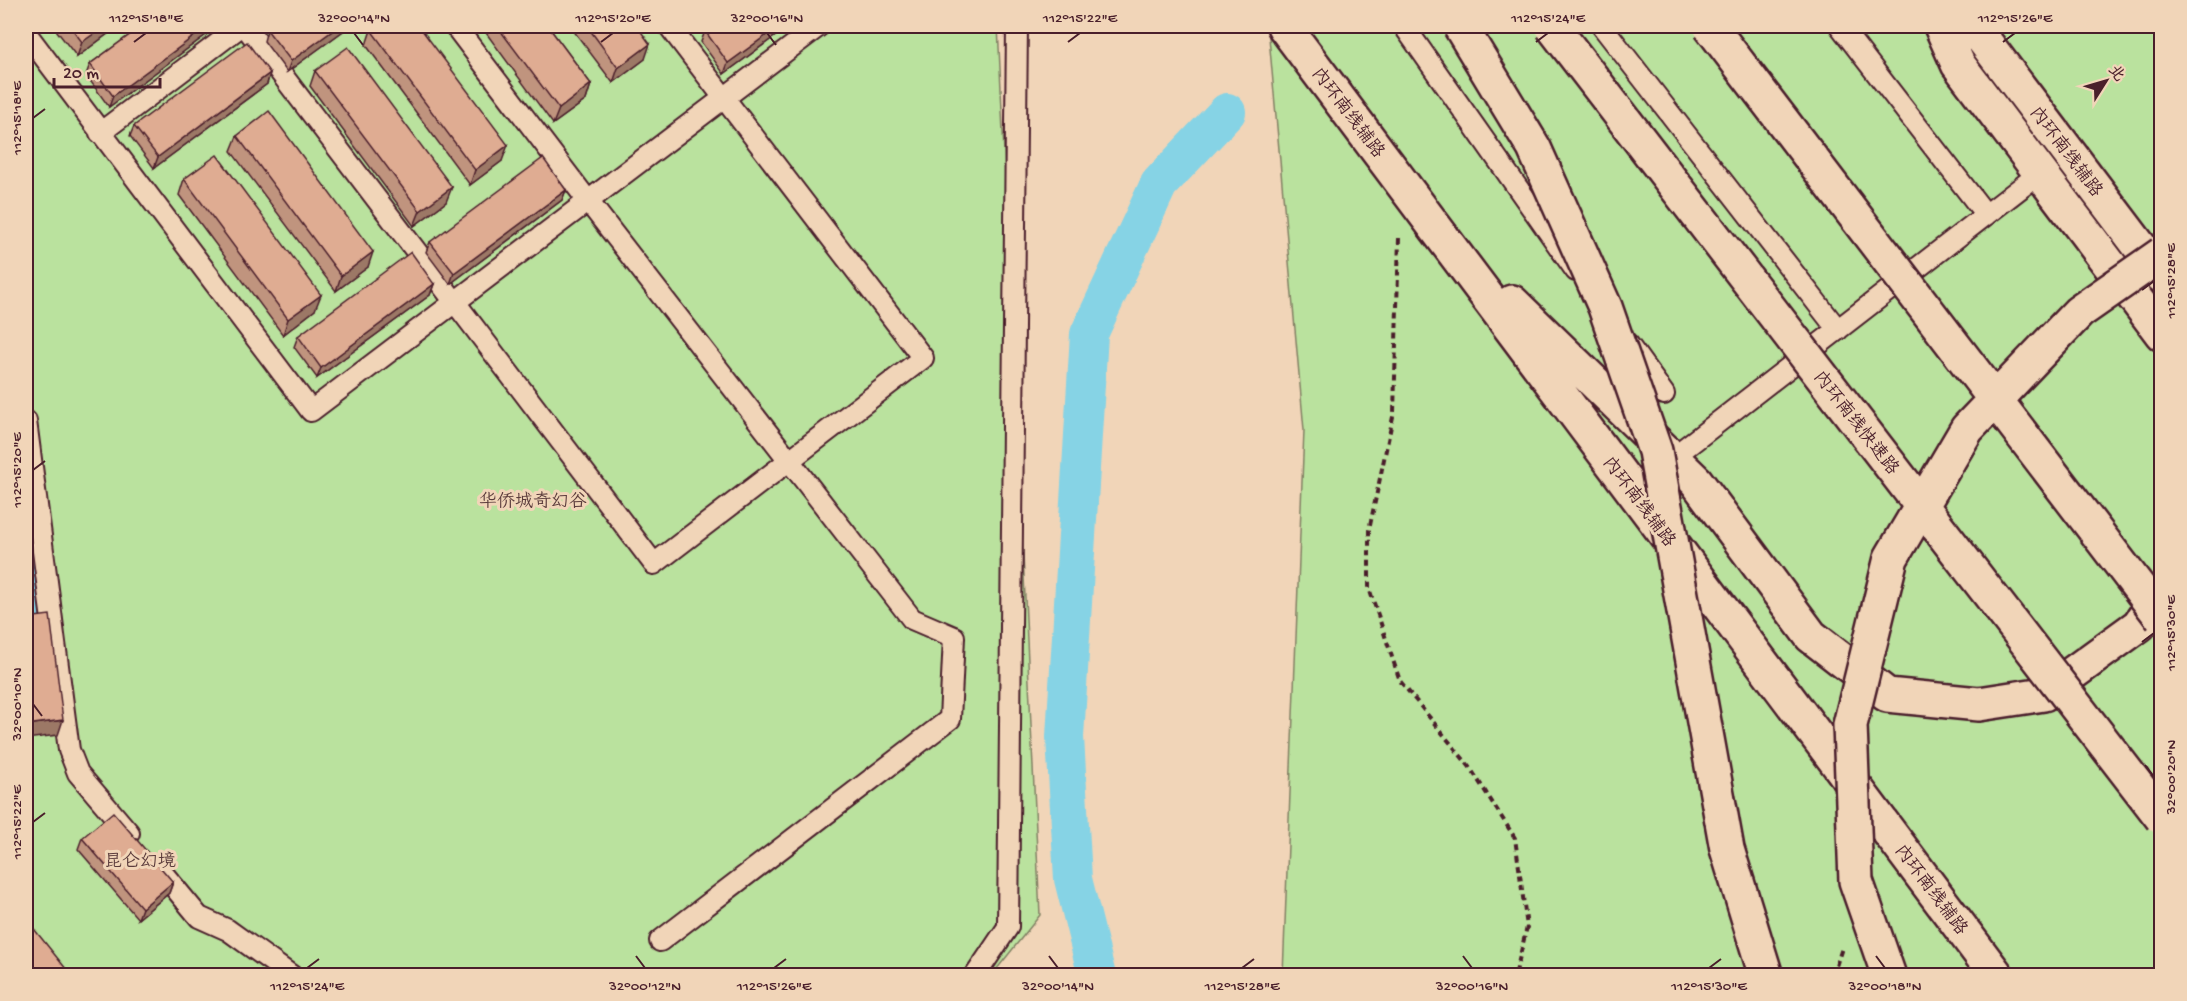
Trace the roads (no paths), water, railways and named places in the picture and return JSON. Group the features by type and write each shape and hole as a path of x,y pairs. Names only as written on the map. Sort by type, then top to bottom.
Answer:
{"main road":[{"name":"内环南线辅路","path":"1284,26 1997,975"},
{"path":"1460,26 1534,148 1605,307 1654,451 1727,849 1766,975"},
{"name":"内环南线快速路","path":"1552,26 2162,818"},
{"path":"1710,26 2162,618"},
{"path":"1941,26 1958,63 2162,334"},
{"name":"内环南线辅路","path":"1973,26 2162,276"},
{"path":"1439,232 1696,481 1811,636 1887,695 1979,704 2044,694 2139,625 2162,591"},
{"path":"1889,975 1856,881 1850,724 1890,558 1967,429 2079,312 2162,254"}],"lane":[{"path":"100,133 243,26 654,564 923,358 669,26"},
{"path":"455,26 912,619 954,637 950,719 660,941"},
{"path":"26,33 311,411 819,26"},
{"path":"975,975 1008,927 1017,26"},
{"path":"1404,26 1664,394"},
{"path":"1602,26 1838,330"},
{"path":"1840,26 1986,215"},
{"path":"1672,458 2040,173"},
{"path":"26,421 69,750 78,773 199,917 228,930 292,975"}],"water":[{"path":"26,517 44,630 26,632"}],"waterway":[{"path":"1097,976 1073,879 1065,737 1089,334 1159,184 1227,112"}],"park label":[{"name":"华侨城奇幻谷","path":"533,500"},
{"name":"昆仑幻境","path":"140,860"}]}
